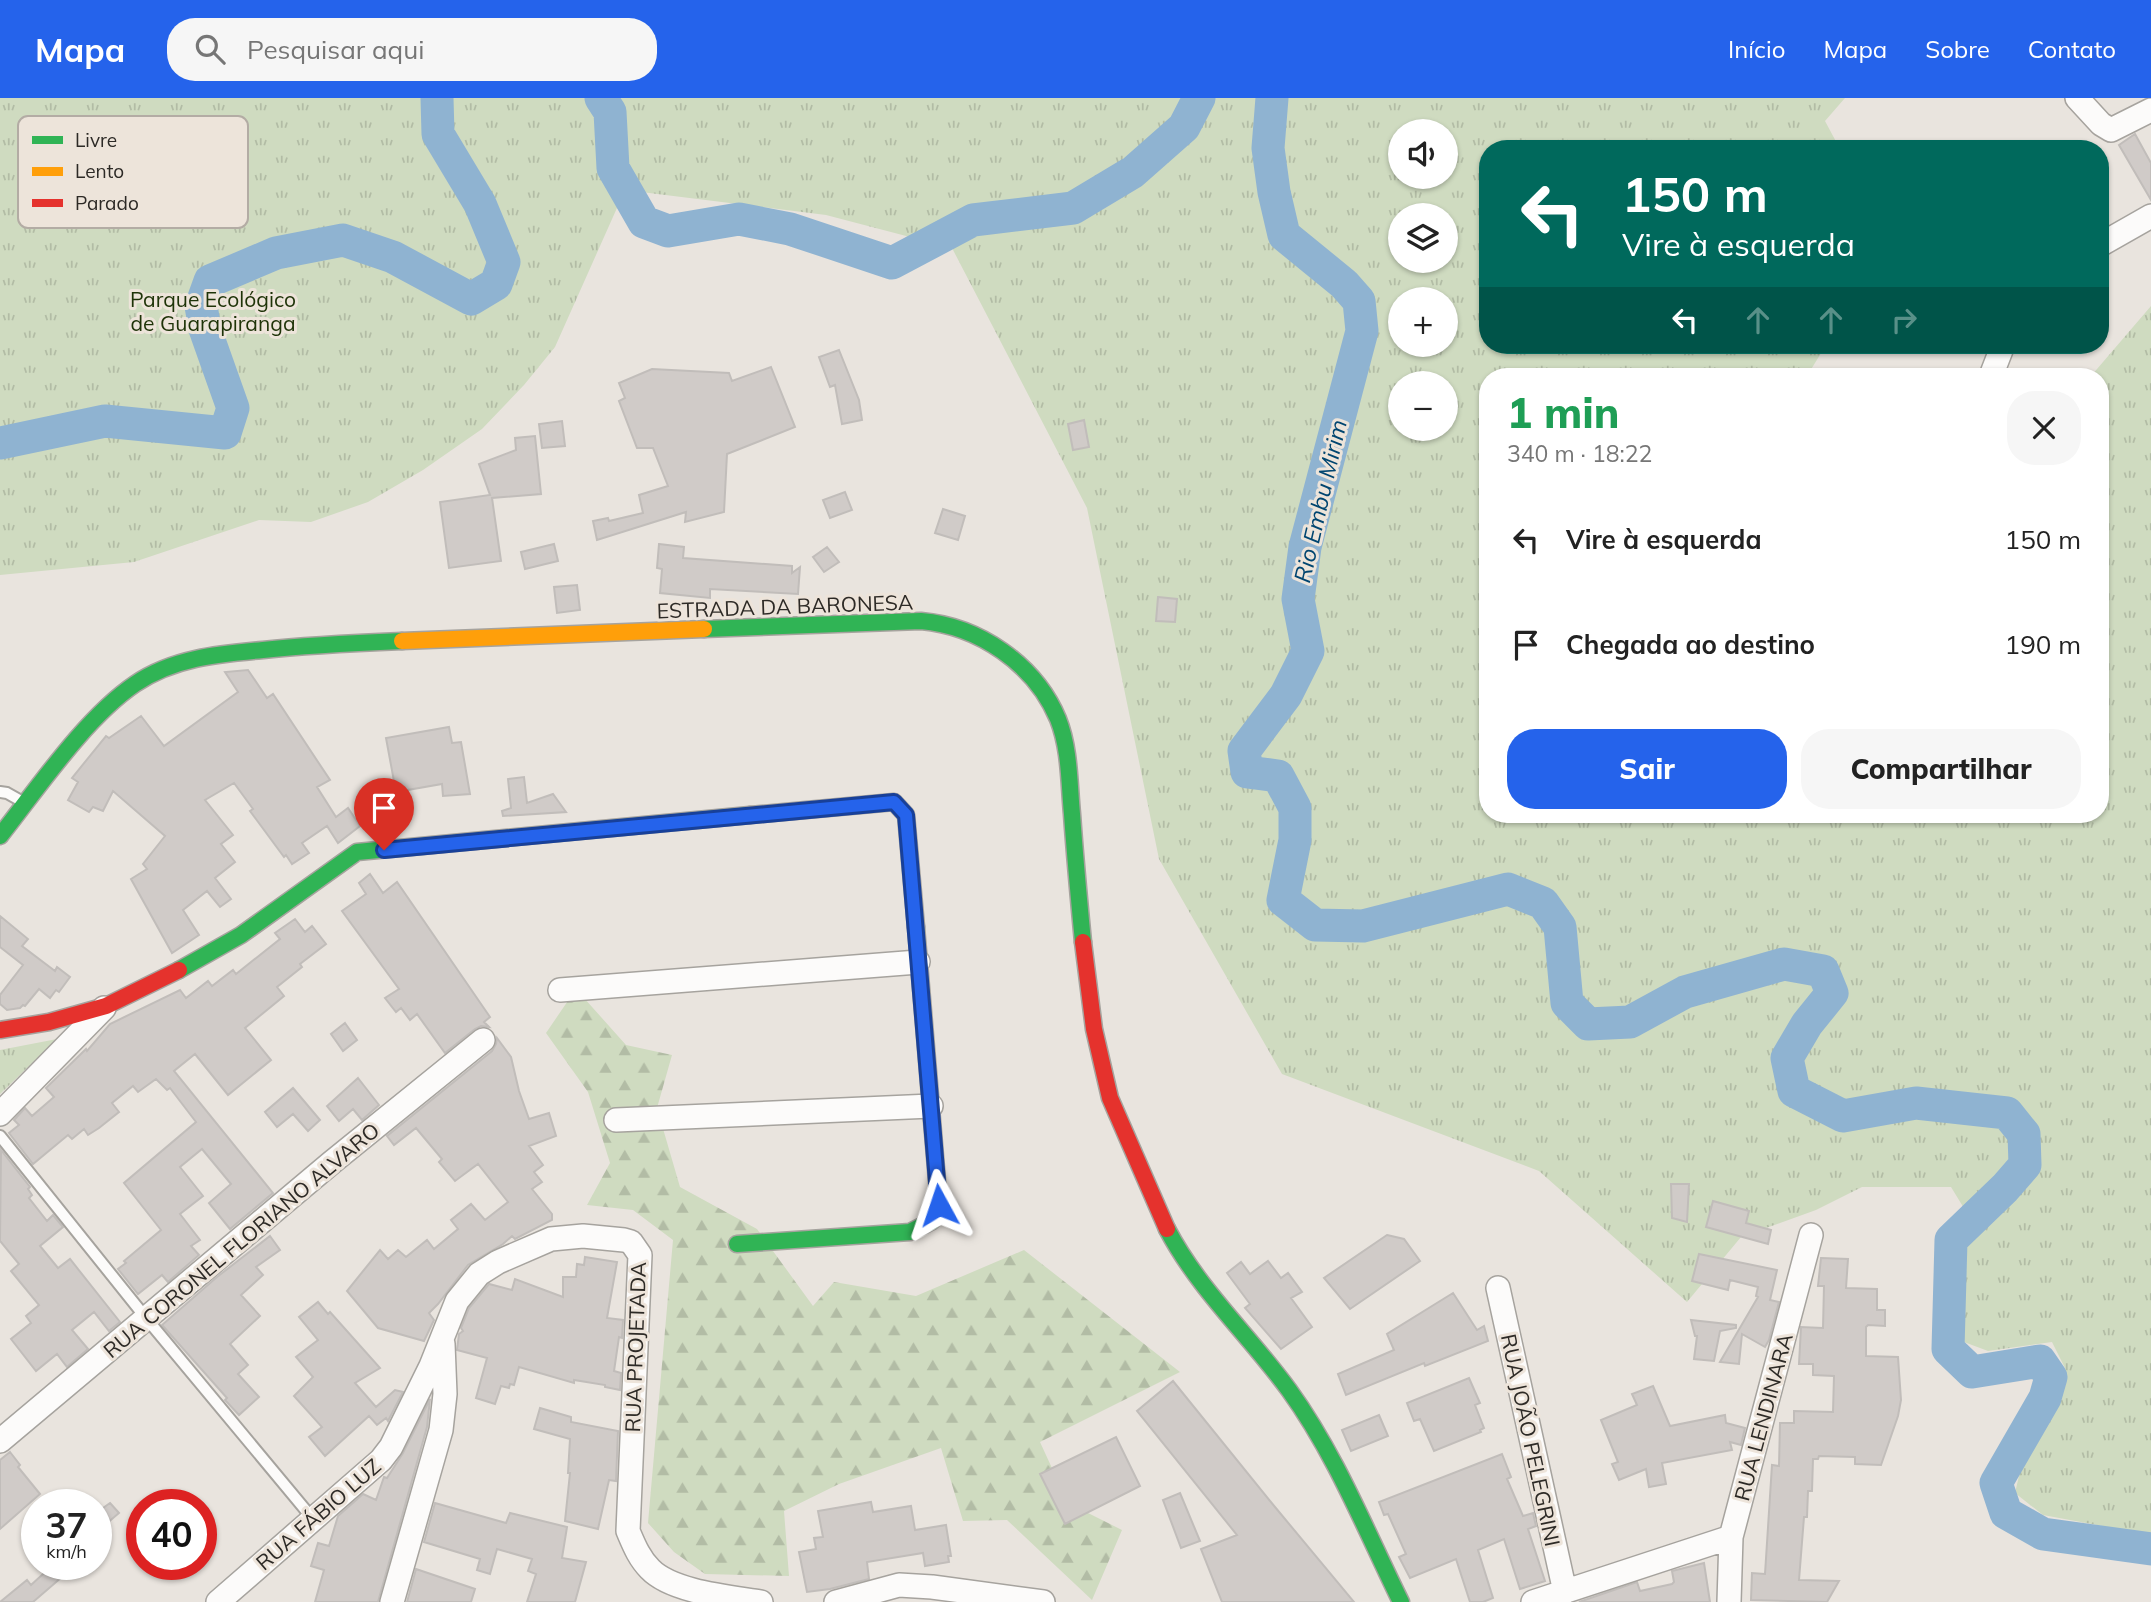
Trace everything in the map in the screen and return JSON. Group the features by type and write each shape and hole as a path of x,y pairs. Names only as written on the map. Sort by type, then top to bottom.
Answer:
{"main road":[{"name":"ESTRADA DA BARONESA","path":"0,836 58,762 108,706 136,683 168,667 202,656 312,645 912,620 948,624 977,635 1014,661 1040,687 1056,712 1065,748 1080,892 1084,973 1092,1024 1110,1099 1146,1186 1176,1247 1204,1288 1301,1406 1341,1478 1401,1602"},
{"path":"0,1030 49,1022 106,1006 197,961 241,935 357,852 894,802 906,815 939,1205 932,1221 910,1232 737,1244"}],"street":[{"path":"2077,98 2101,124 2111,130 2151,110"},
{"path":"2109,240 2151,216"},
{"path":"560,990 918,961"},
{"path":"0,1114 106,1006"},
{"name":"RUA CORONEL FLORIANO ALVARO","path":"0,1441 331,1163 483,1040"},
{"path":"615,1120 931,1106"},
{"name":"RUA LENDINARA","path":"1729,1602 1731,1537 1811,1235"},
{"name":"RUA PROJETADA","path":"443,1340 457,1301 466,1287 498,1262 551,1239 583,1236 631,1242 640,1255 628,1531 639,1557 651,1571 666,1581 715,1594 761,1602"},
{"name":"RUA JOÃO PELEGRINI","path":"1498,1288 1565,1592"},
{"path":"392,1602 441,1430 445,1394 443,1340"},
{"name":"RUA FÁBIO LUZ","path":"218,1602 381,1460 396,1437 443,1340"},
{"path":"1533,1602 1731,1537"},
{"path":"836,1602 899,1586 932,1587 1043,1602"}],"lane":[{"path":"0,792 8,793 25,804"},
{"path":"0,1136 146,1318 313,1519"}],"green space":[{"name":"Parque Ecológico de Guarapiranga","path":"0,98 1845,98 1825,121 1835,140 1479,140 1479,354 1820,354 1812,368 1479,368 1479,823 2109,823 2109,368 2098,368 2151,306 2151,1535 2043,1515 2015,1493 2022,1463 2058,1407 2065,1368 2052,1342 1988,1351 1964,1342 1958,1274 1973,1223 1951,1187 1862,1187 1816,1210 1741,1237 1687,1302 1539,1171 1282,1074 1159,859 1087,508 952,248 826,215 625,190 555,347 524,385 482,429 423,470 368,502 311,522 259,520 134,562 0,575"},
{"path":"576,989 626,1045 672,1055 657,1108 680,1187 757,1229 813,1306 834,1282 916,1296 1024,1250 1180,1372 1040,1442 1068,1503 1122,1530 1092,1600 1007,1520 963,1521 941,1448 839,1484 784,1511 789,1576 705,1574 674,1552 648,1523 673,1240 633,1210 587,1205 610,1163 588,1092 546,1033"},
{"path":"57,1039 0,1094 0,1050"}],"building":[{"path":"2135,134 2151,163 2151,200 2119,145"},
{"path":"839,350 859,400 862,420 842,424 835,385 830,387 819,357"},
{"path":"771,367 795,427 727,454 724,512 685,522 686,512 597,540 593,521 608,518 609,521 643,513 639,495 668,486 653,448 637,448 619,401 625,398 619,383 652,369 729,373 732,381"},
{"path":"1084,420 1089,447 1073,450 1068,424"},
{"path":"562,421 565,446 542,448 539,424"},
{"path":"535,436 541,494 492,498 501,561 449,568 440,502 490,495 479,464 516,450 515,438"},
{"path":"845,492 852,510 830,518 823,500"},
{"path":"943,509 965,516 958,540 935,533"},
{"path":"554,544 558,561 525,569 521,552"},
{"path":"659,544 684,547 683,558 792,566 792,573 800,567 798,594 710,589 710,598 660,593 662,569 657,568"},
{"path":"827,547 839,562 824,572 813,557"},
{"path":"577,585 580,610 557,613 554,587"},
{"path":"1158,597 1177,599 1175,622 1156,621"},
{"path":"248,670 267,698 273,694 330,780 317,787 336,817 348,808 360,826 338,843 327,826 302,843 309,853 292,864 250,811 253,809 234,783 205,800 233,835 221,844 235,862 215,878 231,899 220,907 207,891 183,910 199,935 172,953 131,879 147,869 143,864 165,836 113,791 103,811 93,807 89,812 68,800 78,782 72,778 106,736 109,738 141,716 164,746 238,692 225,672"},
{"path":"449,727 452,743 461,742 470,794 443,796 442,784 396,792 386,738"},
{"path":"524,777 527,803 553,794 566,812 503,816 502,811 511,808 508,779"},
{"path":"370,874 383,893 397,882 490,1017 484,1022 489,1027 481,1026 475,1029 445,1053 417,1014 410,1020 401,1008 396,1012 385,998 399,989 342,911 366,894 359,883"},
{"path":"0,916 28,939 22,946 55,971 57,967 70,977 59,992 56,990 50,998 39,989 25,1006 20,1008 7,1010 0,1004 0,995 23,965 0,947"},
{"path":"295,919 305,932 312,926 326,944 300,964 302,967 277,987 284,996 245,1028 271,1060 228,1095 195,1054 174,1071 273,1193 230,1229 209,1203 231,1184 202,1149 180,1167 203,1196 180,1214 200,1240 191,1246 199,1255 168,1282 162,1275 138,1294 118,1269 161,1230 124,1183 196,1122 170,1088 167,1090 156,1079 138,1092 133,1086 112,1103 119,1112 99,1128 88,1135 84,1129 72,1139 68,1135 33,1164 9,1133 19,1125 14,1120 25,1108 32,1116 54,1097 46,1088 86,1049 87,1051 110,1024 180,990 186,998 208,981 212,986 233,970 236,974 280,939 275,933"},
{"path":"345,1023 357,1040 343,1051 331,1034"},
{"path":"497,1038 511,1057 529,1119 549,1113 556,1136 529,1146 543,1165 534,1172 542,1182 532,1189 552,1214 552,1220 515,1239 512,1236 468,1265 429,1313 434,1320 424,1341 378,1328 347,1291 380,1250 388,1259 398,1250 406,1257 427,1240 434,1249 458,1229 451,1220 471,1204 485,1220 508,1202 478,1164 455,1181 439,1162 442,1159 416,1128 394,1145 387,1136 492,1051"},
{"path":"358,1078 379,1105 362,1120 353,1109 339,1121 327,1106"},
{"path":"293,1088 320,1120 308,1131 293,1114 277,1127 265,1112"},
{"path":"1,1150 30,1187 28,1189 32,1195 29,1198 47,1221 53,1215 63,1227 40,1246 58,1268 70,1259 120,1322 109,1331 94,1312 72,1330 88,1349 67,1367 57,1354 36,1371 11,1339 31,1323 26,1316 39,1305 11,1271 19,1264 0,1241"},
{"path":"1671,1184 1689,1184 1687,1222 1672,1218"},
{"path":"1713,1201 1749,1211 1746,1223 1771,1230 1768,1244 1706,1227"},
{"path":"1387,1235 1404,1239 1420,1261 1350,1309 1324,1278"},
{"path":"270,1236 280,1250 256,1267 263,1275 241,1295 260,1316 230,1344 248,1365 238,1374 259,1397 239,1415 162,1325"},
{"path":"1699,1254 1777,1270 1770,1300 1779,1302 1769,1340 1765,1347 1742,1334 1739,1364 1720,1362 1758,1297 1758,1287 1730,1280 1728,1290 1692,1281"},
{"path":"585,1257 617,1262 607,1318 623,1320 622,1338 619,1337 614,1371 621,1373 620,1390 574,1380 574,1383 519,1367 514,1385 510,1384 509,1388 501,1386 495,1404 476,1398 487,1358 457,1350 459,1334 463,1331 461,1328 469,1308 489,1284 512,1290 515,1279 563,1297 563,1277 576,1277 577,1264 584,1265"},
{"path":"1821,1258 1848,1259 1846,1288 1877,1289 1877,1310 1885,1310 1885,1326 1866,1327 1866,1356 1898,1357 1901,1400 1898,1416 1881,1465 1855,1464 1855,1457 1819,1456 1818,1459 1813,1459 1812,1491 1808,1491 1807,1517 1804,1517 1799,1580 1839,1581 1827,1602 1751,1600 1752,1573 1765,1574 1772,1465 1779,1466 1780,1423 1794,1423 1794,1411 1833,1412 1834,1376 1813,1375 1813,1364 1799,1364 1801,1327 1823,1328 1824,1286 1818,1286"},
{"path":"1268,1261 1281,1278 1288,1273 1302,1292 1291,1298 1312,1327 1281,1349 1245,1308 1250,1304 1227,1273 1241,1262 1250,1274"},
{"path":"1453,1293 1477,1330 1484,1326 1488,1341 1425,1366 1424,1363 1346,1395 1338,1374 1394,1350 1387,1334"},
{"path":"318,1302 380,1368 355,1383 376,1407 395,1390 403,1392 388,1421 386,1418 377,1425 369,1416 325,1456 309,1437 322,1427 294,1396 313,1377 296,1357 318,1340 299,1317"},
{"path":"1691,1320 1736,1325 1736,1328 1720,1331 1714,1361 1694,1359 1697,1336"},
{"path":"1469,1378 1480,1403 1475,1405 1484,1428 1481,1432 1434,1451 1420,1419 1414,1421 1407,1403"},
{"path":"1173,1381 1354,1602 1222,1602 1201,1549 1237,1535 1137,1411"},
{"path":"1653,1386 1670,1426 1725,1415 1726,1423 1745,1428 1741,1445 1730,1442 1732,1450 1662,1463 1666,1484 1649,1487 1646,1469 1619,1480 1612,1464 1618,1462 1601,1420 1637,1405 1632,1394"},
{"path":"430,1399 427,1427 378,1602 315,1602 324,1570 311,1566 318,1543 329,1546 338,1516 363,1494 376,1500 384,1477 387,1478 403,1453"},
{"path":"540,1408 571,1417 571,1422 618,1431 616,1481 609,1480 598,1529 565,1521 570,1439 534,1429"},
{"path":"1379,1415 1388,1436 1351,1451 1342,1430"},
{"path":"1116,1437 1140,1486 1065,1524 1040,1474"},
{"path":"10,1452 36,1489 21,1489 21,1511 0,1529 0,1460"},
{"path":"1502,1454 1511,1477 1507,1479 1523,1516 1533,1513 1536,1526 1528,1529 1545,1581 1520,1589 1504,1539 1478,1550 1493,1598 1483,1602 1470,1602 1456,1559 1410,1578 1399,1557 1406,1554 1388,1514 1384,1515 1379,1502"},
{"path":"1180,1493 1200,1541 1181,1548 1163,1500"},
{"path":"871,1502 873,1512 911,1506 915,1530 946,1525 951,1556 948,1556 949,1562 925,1566 923,1553 867,1562 869,1579 807,1592 799,1552 816,1549 814,1538 823,1537 818,1511"},
{"path":"435,1503 506,1523 510,1513 567,1527 562,1558 586,1562 575,1602 527,1602 536,1574 528,1571 532,1559 497,1549 490,1574 477,1570 480,1559 424,1542"},
{"path":"112,1505 119,1513 112,1519"},
{"path":"1704,1563 1710,1602 1579,1602 1637,1582 1640,1591 1672,1584 1672,1571"},
{"path":"416,1569 475,1589 471,1602 407,1602"},
{"path":"27,1580 31,1585 36,1580 58,1580 33,1602 0,1602"}],"waterway":[{"name":"Rio Embu Mirim","path":"0,443 105,421 225,433 233,408 205,329 201,306 210,281 276,253 343,240 393,257 471,299 496,284 504,262 480,204 438,134 437,98"},
{"name":"Rio Embu Mirim","path":"601,98 610,112 613,168 644,222 668,231 739,219 790,229 892,263 973,220 1073,208 1133,172 1184,127 1199,98"},
{"name":"Rio Embu Mirim","path":"1272,98 1268,148 1284,235 1344,284 1359,301 1362,331 1305,547 1298,599 1308,651 1286,695 1244,751 1247,772 1278,776 1295,808 1295,840 1283,900 1315,925 1363,926 1508,889 1543,903 1560,927 1567,1003 1588,1024 1630,1022 1685,992 1784,964 1823,971 1832,993 1807,1024 1787,1058 1794,1091 1843,1116 1916,1103 2007,1113 2024,1134 2025,1165 1951,1240 1948,1349 1972,1372 2040,1361 2051,1377 2045,1398 1996,1483 2006,1513 2043,1534 2151,1549"}],"traffic: fast":[{"path":"704,629 921,621 964,631 1003,651 1020,665 1048,699 1065,742 1083,942"},
{"path":"0,836 80,734 116,698 150,675 180,663 229,653 402,641"},
{"path":"179,970 241,935 357,852 750,815"},
{"path":"737,1244 910,1232 932,1221 939,1205 916,927"},
{"path":"1167,1229 1194,1272 1274,1370 1306,1415 1336,1467 1401,1602"}],"traffic: slow":[{"path":"402,641 704,629"},
{"path":"750,815 894,802 906,815 916,927"}],"traffic: jam":[{"path":"1083,942 1094,1029 1110,1098 1167,1229"},
{"path":"0,1030 49,1022 106,1006 179,970"}],"route":[{"path":"384,850 894,802 906,815 939,1205"}]}
